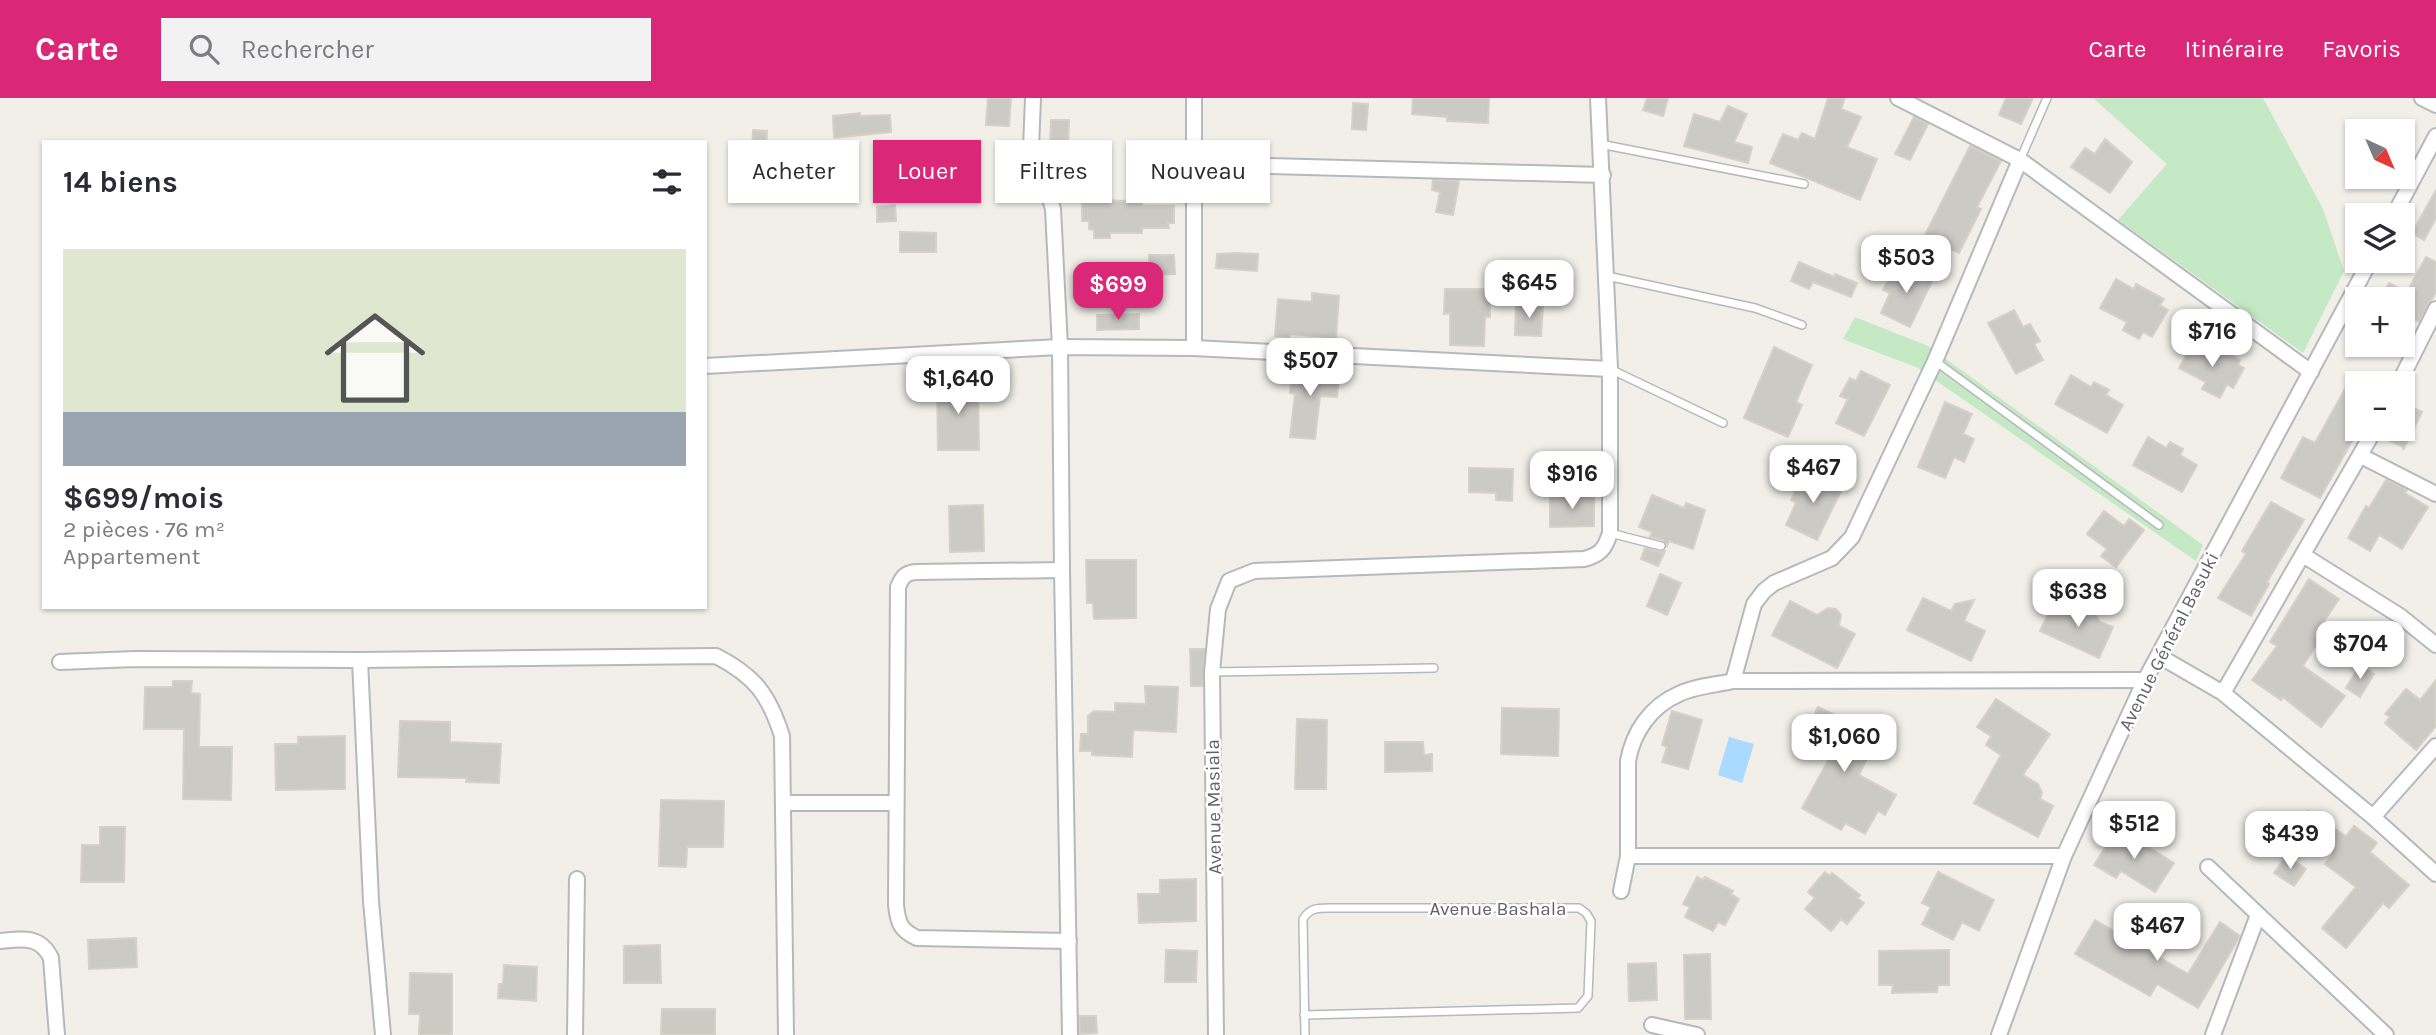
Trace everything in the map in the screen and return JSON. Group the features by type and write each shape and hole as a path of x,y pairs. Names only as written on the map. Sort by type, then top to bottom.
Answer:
{"street":[{"path":"1033,98 1031,149 1034,167 1046,186 1053,209 1060,347 1070,1035"},
{"path":"1194,98 1195,140"},
{"path":"1598,98 1610,369 1610,533"},
{"path":"1898,98 2020,160 2311,372"},
{"path":"2422,98 2436,105"},
{"path":"2400,203 2436,136"},
{"path":"1733,681 1754,604 1764,591 1774,583 1832,558 1852,537 1935,361 2020,160"},
{"path":"1270,166 1602,175"},
{"path":"1194,348 1196,203"},
{"name":"Avenue Général Basuki","path":"1998,1035 2064,856 2145,680 2364,273"},
{"path":"2405,371 2436,309"},
{"path":"707,366 1060,347 1194,348 1610,369"},
{"path":"2223,693 2369,441"},
{"path":"2361,456 2436,494"},
{"name":"Avenue Masiala","path":"1216,1035 1212,672 1218,609 1229,581 1254,571 1584,559 1596,556 1605,548 1610,533"},
{"path":"2304,555 2400,616 2436,645"},
{"path":"1062,570 916,572 907,573 901,579 898,587 896,905 898,923 905,932 917,937 1069,941"},
{"path":"60,662 135,659 360,660 716,656 738,667 755,682 773,707 782,736 786,1035"},
{"path":"2159,656 2223,693 2373,817 2436,874"},
{"path":"360,660 371,901 383,1035"},
{"path":"1621,891 1628,856 1628,761 1634,737 1639,727 1664,703 1680,693 1733,681 2145,680"},
{"path":"2373,817 2436,746"},
{"path":"782,803 896,803"},
{"path":"1628,856 2064,856"},
{"path":"2208,867 2382,1034"},
{"path":"575,1035 577,879"},
{"path":"2213,1035 2258,915"},
{"path":"0,941 30,938 40,942 47,950 51,958 57,1035"},
{"path":"1653,1025 1697,1035"}],"lane":[{"path":"2020,160 2047,98"},
{"path":"1600,144 1804,184"},
{"path":"1607,276 1755,308 1802,325"},
{"path":"1935,361 2159,525"},
{"path":"1610,369 1723,423"},
{"path":"1610,533 1661,546"},
{"path":"1212,672 1434,668"},
{"name":"Avenue Bashala","path":"1304,1015 1578,1008 1588,996 1591,921 1579,908 1317,908 1308,911 1303,919 1304,1015 1305,1035"}],"green space":[{"path":"2093,98 2263,98 2323,209 2344,271 2303,353 2118,220 2167,164"},
{"path":"1855,317 1928,346 2203,545 2196,561 1918,368 1843,339"}],"water":[{"path":"1729,737 1754,744 1742,783 1718,775"}],"building":[{"path":"988,98 1011,98 1009,126 986,125"},
{"path":"1413,98 1489,98 1488,123 1447,121 1447,117 1412,114"},
{"path":"1647,98 1668,98 1663,116 1643,110"},
{"path":"1828,98 1845,98 1841,109 1861,117 1847,147 1877,159 1860,200 1770,163 1783,134 1798,140 1802,133 1815,139"},
{"path":"2006,98 2033,98 2021,124 1999,115"},
{"path":"1353,103 1368,104 1366,130 1352,129"},
{"path":"1728,106 1747,114 1734,142 1752,147 1748,163 1684,146 1694,114 1720,122"},
{"path":"860,113 860,116 890,115 891,132 834,138 833,116"},
{"path":"1914,117 1928,124 1910,160 1895,154"},
{"path":"1051,120 1069,120 1068,140 1050,140"},
{"path":"753,130 767,131 767,140 753,140"},
{"path":"2105,139 2132,162 2110,193 2071,167 2085,148 2095,154"},
{"path":"1970,146 2001,161 1977,207 1981,209 1959,253 1924,237"},
{"path":"1433,180 1459,181 1453,215 1436,212 1440,192 1432,190"},
{"path":"2436,190 2436,218 2424,240 2415,235 2415,228"},
{"path":"1112,200 1142,203 1142,206 1174,206 1174,223 1168,223 1169,228 1142,228 1142,233 1110,233 1110,238 1094,238 1094,230 1089,229 1089,221 1082,221 1082,203 1112,203"},
{"path":"895,205 896,221 877,222 877,207"},
{"path":"900,232 936,233 936,252 900,252"},
{"path":"1217,254 1258,254 1257,271 1216,268"},
{"path":"1149,255 1174,255 1175,274 1150,275"},
{"path":"2426,257 2436,262 2436,292 2419,322 2415,320 2415,287 2410,287"},
{"path":"1799,262 1834,277 1835,274 1857,283 1851,297 1813,282 1809,289 1791,281"},
{"path":"1905,266 1933,279 1910,327 1881,313 1890,293 1883,290 1891,275 1899,278"},
{"path":"2116,279 2134,289 2136,284 2164,299 2160,305 2168,310 2152,337 2143,332 2139,339 2123,330 2127,322 2100,308"},
{"path":"1445,289 1490,289 1490,317 1485,317 1484,346 1450,345 1450,313 1444,314"},
{"path":"1312,293 1339,296 1336,338 1290,334 1289,337 1275,336 1278,299 1312,302"},
{"path":"1516,305 1543,306 1541,336 1515,335"},
{"path":"2014,310 2023,327 2030,324 2040,341 2034,344 2043,360 2016,374 1988,323"},
{"path":"1139,314 1139,329 1097,330 1097,315"},
{"path":"2193,343 2214,354 2217,348 2240,360 2238,365 2244,368 2233,388 2227,384 2220,398 2202,389 2206,382 2179,368"},
{"path":"1774,347 1812,365 1796,402 1802,405 1788,437 1744,418"},
{"path":"1292,368 1340,371 1337,397 1320,396 1315,439 1290,437 1295,394 1290,393"},
{"path":"1861,371 1890,385 1864,436 1836,423 1848,399 1840,396 1850,378 1856,381"},
{"path":"2071,375 2091,387 2094,382 2109,390 2106,395 2123,405 2107,433 2055,404"},
{"path":"978,381 979,450 938,450 937,382"},
{"path":"2345,389 2345,441 2352,441 2320,498 2281,478 2303,437 2315,443"},
{"path":"1945,402 1972,414 1963,434 1974,439 1964,462 1954,457 1945,478 1918,467"},
{"path":"2415,408 2422,412 2415,426"},
{"path":"2148,437 2166,448 2170,442 2183,449 2180,455 2197,465 2182,492 2133,465"},
{"path":"2390,441 2408,441 2403,450 2403,447"},
{"path":"1469,468 1513,469 1512,501 1496,500 1496,493 1469,492"},
{"path":"1811,472 1843,487 1817,540 1786,525 1796,503 1791,500 1799,482 1805,485"},
{"path":"2386,480 2407,490 2405,493 2428,507 2402,549 2379,535 2370,551 2348,538 2366,506 2369,508"},
{"path":"1594,495 1594,526 1550,527 1550,497"},
{"path":"1652,495 1684,508 1686,503 1705,510 1693,549 1669,541 1667,546 1663,540 1650,537 1652,532 1639,527"},
{"path":"2271,502 2304,520 2267,582 2269,584 2251,616 2218,598 2246,554 2242,551"},
{"path":"983,505 984,551 950,552 949,506"},
{"path":"2104,511 2124,526 2129,519 2144,530 2116,567 2101,556 2107,549 2087,534"},
{"path":"1645,548 1665,551 1658,566 1641,559"},
{"path":"1086,560 1136,560 1136,618 1094,619 1093,603 1087,603"},
{"path":"1660,574 1681,583 1667,615 1647,606"},
{"path":"2309,579 2339,599 2315,635 2320,639 2303,666 2345,696 2321,727 2283,697 2281,700 2252,680 2277,646 2270,642"},
{"path":"1923,598 1951,611 1955,604 1974,600 1964,621 1985,631 1971,661 1907,630"},
{"path":"1790,601 1817,615 1828,608 1836,609 1841,615 1839,626 1855,634 1837,668 1772,635"},
{"path":"2053,603 2075,613 2084,608 2092,608 2100,622 2113,627 2099,658 2040,631"},
{"path":"1190,649 1205,649 1203,686 1191,686"},
{"path":"2360,665 2374,674 2360,697 2346,688"},
{"path":"2436,680 2436,726 2416,750 2385,723 2390,717 2385,714 2406,689 2420,700"},
{"path":"173,681 192,681 191,693 200,694 199,747 232,747 231,800 183,799 184,729 144,729 145,687 173,687"},
{"path":"1145,686 1178,687 1176,732 1133,730 1132,757 1092,755 1092,751 1080,751 1081,734 1088,734 1088,716 1094,711 1115,712 1115,703 1146,704"},
{"path":"1996,699 2050,734 2023,775 2038,784 2042,793 2040,799 2053,806 2038,837 1974,803 2001,755 1986,745 1991,736 1977,727"},
{"path":"1818,707 1878,735 1859,775 1896,795 1885,815 1878,811 1865,834 1845,823 1841,830 1802,808 1829,759 1806,748 1810,741 1803,738"},
{"path":"1502,708 1559,709 1558,756 1501,754"},
{"path":"1672,711 1702,720 1688,769 1662,762 1667,747 1662,745"},
{"path":"1297,719 1327,720 1326,789 1295,789"},
{"path":"400,721 450,722 450,742 501,744 499,783 466,782 467,778 398,777"},
{"path":"345,736 345,789 276,790 275,744 298,744 298,737"},
{"path":"1385,742 1423,742 1424,755 1432,754 1432,771 1385,772"},
{"path":"661,800 724,801 723,847 687,847 686,867 659,866"},
{"path":"2308,811 2346,836 2354,826 2377,843 2370,852 2409,885 2389,908 2383,903 2346,948 2322,928 2356,887 2325,864 2333,853 2297,827"},
{"path":"100,827 125,827 124,882 81,882 82,845 100,845"},
{"path":"2118,828 2174,863 2155,892 2121,871 2116,878 2094,865"},
{"path":"2286,856 2306,869 2294,886 2274,873"},
{"path":"1825,872 1830,876 1832,873 1860,895 1857,898 1864,903 1847,924 1841,919 1831,931 1805,909 1815,898 1808,892"},
{"path":"1938,872 1994,900 1979,931 1962,922 1953,940 1922,924 1931,907 1922,903"},
{"path":"1697,877 1703,880 1705,877 1733,891 1731,894 1739,899 1725,925 1718,922 1713,931 1685,917 1690,907 1683,904"},
{"path":"1196,879 1196,921 1139,923 1138,894 1160,894 1160,880"},
{"path":"2095,920 2188,974 2220,922 2240,936 2198,1008 2157,984 2150,996 2075,954"},
{"path":"136,938 137,967 89,969 88,940"},
{"path":"660,945 661,983 624,983 624,946"},
{"path":"1166,950 1197,951 1196,982 1165,982"},
{"path":"1949,950 1949,985 1938,985 1937,992 1892,993 1893,985 1879,985 1879,951"},
{"path":"1710,954 1711,1019 1685,1019 1684,955"},
{"path":"1656,963 1657,1000 1629,1001 1628,964"},
{"path":"504,965 537,967 536,1001 498,998 499,984 503,984"},
{"path":"410,973 452,974 452,1035 419,1035 420,1014 409,1014"},
{"path":"662,1009 715,1009 715,1035 661,1035"},
{"path":"1079,1016 1096,1016 1097,1033 1080,1034"}]}
